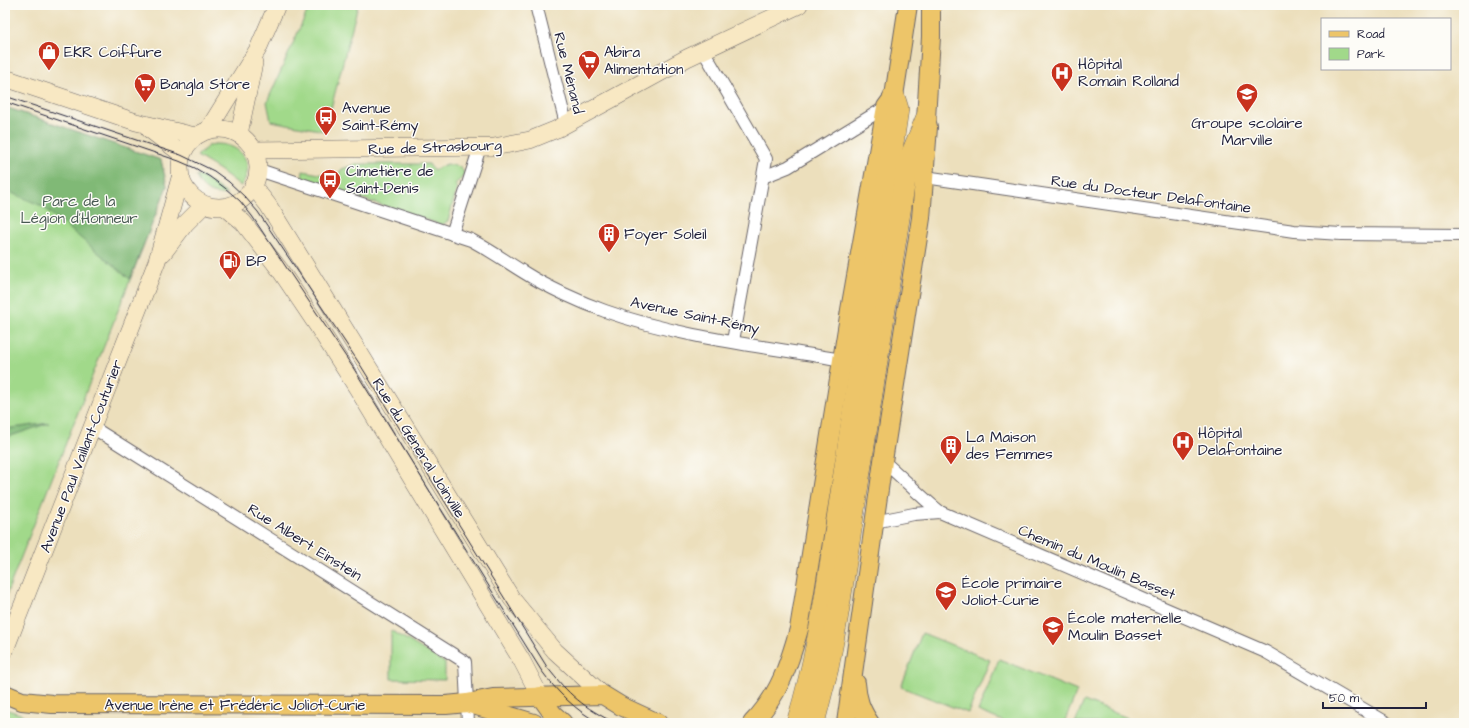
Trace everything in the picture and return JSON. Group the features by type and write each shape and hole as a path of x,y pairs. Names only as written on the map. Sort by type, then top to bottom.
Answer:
{"highway":[{"path":"797,723 815,650 848,446 898,110 890,102"},
{"path":"814,723 828,668 838,614 906,173 910,158 926,118"}],"main road":[{"path":"239,134 258,49 276,5"},
{"name":"Rue de Strasbourg","path":"255,150 502,146 530,140 566,124 703,50 799,5"},
{"path":"752,723 760,715 778,688 790,663 799,629 842,360 908,5"},
{"path":"846,723 883,461 921,218 928,127 926,118 931,37 931,5"},
{"path":"202,133 258,49"},
{"path":"5,78 136,122 152,130 182,154"},
{"path":"136,122 202,133"},
{"path":"217,128 227,129 239,134 255,150 259,170 253,186 250,192 240,201 225,207 204,205 193,198 185,189 180,178 179,161 186,144 202,133 217,128"},
{"name":"Avenue Paul Vaillant-Couturier","path":"5,650 157,261 180,178"},
{"name":"Rue du Général Joinville","path":"253,186 268,205 512,599 555,651 603,695"},
{"name":"Avenue Paul Vaillant-Couturier","path":"157,261 185,224 204,205"},
{"name":"Rue du Général Joinville","path":"225,207 243,222 280,270 358,388 525,666 540,696"},
{"path":"855,654 857,695 861,708 870,723"},
{"name":"Avenue Irène et Frédéric Joliot-Curie","path":"5,694 22,700 52,704 446,706 493,698 603,695"},
{"path":"603,695 621,706 658,723"},
{"path":"540,696 553,714 563,723"},
{"name":"Avenue Irène et Frédéric Joliot-Curie","path":"467,703 534,723"}],"street":[{"name":"Rue Ménand","path":"536,5 566,124"},
{"path":"703,50 766,159 733,341"},
{"path":"763,177 788,167 890,102"},
{"path":"452,234 480,146"},
{"name":"Avenue Saint-Rémy","path":"259,170 471,240 526,274 568,295 604,310 640,322 680,332 842,360"},
{"name":"Rue du Docteur Delafontaine","path":"925,177 1294,231 1464,235"},
{"name":"Rue Albert Einstein","path":"92,428 465,662 467,703"},
{"path":"883,461 905,480 919,496 940,512"},
{"path":"874,522 914,514 940,512"},
{"name":"Chemin du Moulin Basset","path":"940,512 1266,652 1387,723"},
{"path":"467,703 468,723"}],"green space":[{"path":"310,5 358,5 325,131 271,121 267,102"},
{"name":"Parc de la Légion d'Honneur","path":"5,107 161,160 167,186 5,598"},
{"path":"5,107 161,160 167,186 130,279 42,206 5,190"},
{"path":"215,144 232,147 244,156 247,163 247,170 246,178 241,186 220,170 197,156 208,146"},
{"path":"356,164 429,164 433,170 447,164 461,167 464,173 463,177 455,184 457,188 448,221 442,225 302,179 303,171 336,177 342,169"},
{"path":"196,175 206,179 227,194 216,194 207,190 200,184"},
{"path":"49,423 5,438 5,429"},
{"path":"391,630 445,663 445,680 391,679"},
{"path":"922,633 990,660 968,713 901,687"},
{"path":"999,659 1077,691 1064,723 1007,723 978,711"},
{"path":"1084,701 1141,723 1075,723"},
{"path":"5,709 23,715 21,723 5,717"}],"tram line":[{"path":"5,96 181,155 214,171 229,182 245,197 258,212 361,366 547,667 577,700 615,723"},
{"path":"5,102 179,161 210,177 240,201 252,216 354,369 541,670 553,686 567,700 599,723"}],"place":[{"name":"EKR Coiffure","path":"49,72"},
{"name":"Abira Alimentation","path":"589,80"},
{"name":"Hôpital Romain Rolland","path":"1062,92"},
{"name":"Bangla Store","path":"145,104"},
{"name":"Groupe scolaire Marville","path":"1247,114"},
{"name":"Avenue Saint-Rémy","path":"326,136"},
{"name":"Cimetière de Saint-Denis","path":"330,200"},
{"name":"Foyer Soleil","path":"609,254"},
{"name":"BP","path":"230,280"},
{"name":"Hôpital Delafontaine","path":"1183,462"},
{"name":"La Maison des Femmes","path":"951,466"},
{"name":"École primaire Joliot-Curie","path":"946,612"},
{"name":"École maternelle Moulin Basset","path":"1053,646"}]}
